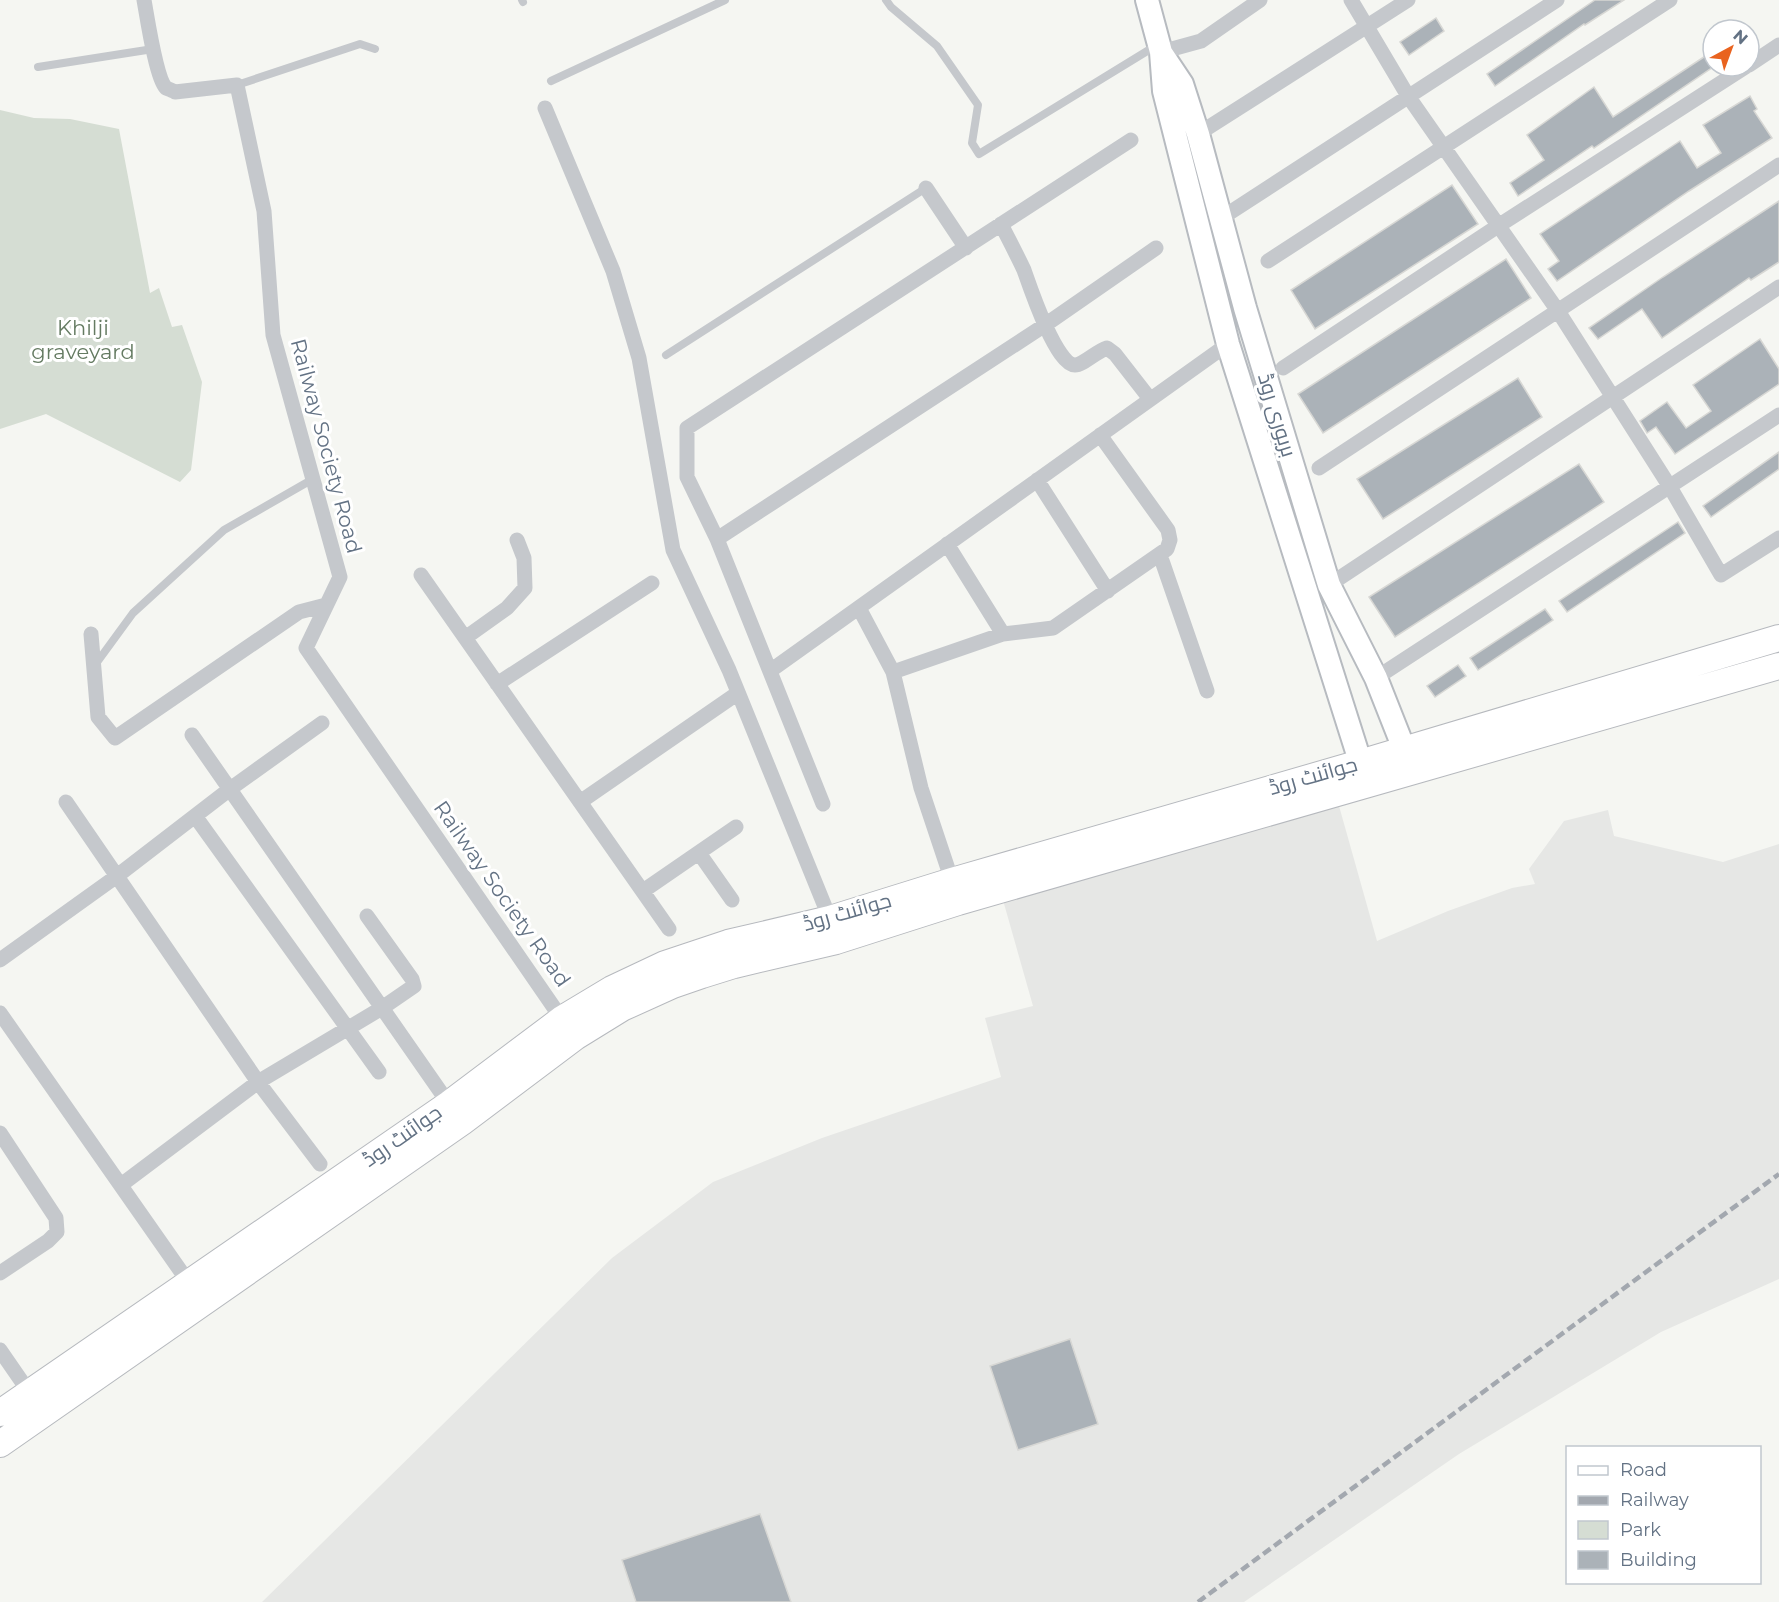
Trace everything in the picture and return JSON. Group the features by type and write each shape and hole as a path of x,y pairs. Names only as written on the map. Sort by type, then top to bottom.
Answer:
{"main road":[{"name":"بریوری روڈ","path":"1147,0 1160,48 1164,91 1227,344 1364,774"},
{"name":"بریوری روڈ","path":"1160,48 1182,84 1245,308 1329,585 1376,678 1409,760"},
{"name":"جوائنٹ روڈ","path":"19,1407 189,1283 449,1104 568,1028 702,975 734,965 836,941 1409,760 1779,638"},
{"name":"جوائنٹ روڈ","path":"1409,760 1779,666"},
{"name":"جوائنٹ روڈ","path":"19,1407 462,1122 612,989 665,964 728,944 830,919 952,881 1364,774"},
{"path":"0,1444 19,1407"}],"street":[{"path":"144,0 153,49 166,88 175,92 237,85"},
{"path":"1160,48 1201,41 1260,0"},
{"path":"1351,0 1408,96 1558,311 1670,487 1720,574 1779,538"},
{"path":"1197,134 1408,0"},
{"path":"1220,219 1557,0"},
{"path":"1268,261 1670,0"},
{"path":"1761,57 1779,45"},
{"path":"1283,368 1728,78"},
{"name":"Railway Society Road","path":"237,85 264,211 273,335 340,577 306,648 568,1028"},
{"path":"545,108 613,271 639,358 673,550 738,693 830,919"},
{"path":"823,804 717,539 687,477 687,428 1131,140"},
{"path":"1319,468 1779,165"},
{"path":"926,188 966,248"},
{"path":"1001,224 1023,268 1045,325 1065,360 1072,365 1078,365 1098,350 1107,348 1115,354 1150,399"},
{"path":"717,539 1045,325 1156,248"},
{"path":"1329,585 1779,287"},
{"path":"770,671 1227,344"},
{"path":"1376,678 1779,415"},
{"path":"893,672 1003,634 1053,628 1167,549 1170,540 1168,530 1100,435"},
{"path":"1037,480 1108,591"},
{"path":"465,638 507,608 525,588 524,558 517,540"},
{"path":"947,544 1003,634"},
{"path":"1160,555 1207,691"},
{"path":"421,575 669,929"},
{"path":"497,684 652,583"},
{"path":"91,634 98,717 115,738 300,612 327,605"},
{"path":"859,608 893,672 921,788 952,881"},
{"path":"580,802 738,693"},
{"path":"0,960 322,723"},
{"path":"192,735 449,1104"},
{"path":"66,802 258,1082 320,1164"},
{"path":"195,816 379,1072"},
{"path":"643,891 736,827"},
{"path":"699,853 732,900"},
{"path":"121,1185 258,1082 414,986 412,979 367,916"},
{"path":"0,1013 189,1283"},
{"path":"0,1133 56,1218 57,1232 0,1273"},
{"path":"0,1350 19,1407"}],"lane":[{"path":"551,81 725,0"},
{"path":"886,0 891,7 937,46 978,105 972,144 979,154 1160,48"},
{"path":"237,85 360,44 375,49"},
{"path":"38,67 153,49"},
{"path":"666,355 926,188"},
{"path":"94,666 132,613 224,530 313,479"}],"shaded area":[{"path":"1332,781 1377,941 1448,911 1512,888 1535,884 1529,869 1564,821 1608,810 1614,836 1723,862 1779,844 1779,1279 1661,1332 1459,1454 1244,1602 262,1602 612,1258 713,1182 822,1138 1001,1077 985,1018 1033,1006 997,879"}],"green space":[{"name":"Khilji graveyard","path":"0,110 34,118 70,119 119,129 150,293 159,288 172,327 182,325 202,382 191,470 180,482 46,414 0,429"}],"building":[{"path":"1595,0 1624,0 1584,24 1495,86 1487,74"},
{"path":"1436,18 1444,31 1409,55 1400,42"},
{"path":"1701,59 1701,75 1594,148 1592,146 1518,196 1510,183 1544,160 1527,135 1594,87 1613,117"},
{"path":"1750,96 1757,109 1754,111 1772,138 1689,191 1557,281 1548,269 1559,261 1540,234 1680,141 1697,168 1721,153 1703,125"},
{"path":"1452,185 1478,224 1315,329 1291,290"},
{"path":"1779,201 1779,262 1751,280 1749,278 1662,338 1642,309 1598,339 1589,328 1663,277"},
{"path":"1506,259 1531,298 1323,433 1298,394"},
{"path":"1760,339 1779,369 1779,384 1675,454 1656,427 1647,433 1640,421 1667,402 1686,428 1711,411 1693,385"},
{"path":"1518,378 1542,417 1383,519 1357,479"},
{"path":"1779,452 1779,469 1711,517 1703,506"},
{"path":"1579,464 1604,502 1395,637 1369,597"},
{"path":"1678,522 1685,533 1567,612 1559,601"},
{"path":"1545,609 1553,620 1478,670 1470,658"},
{"path":"1458,665 1466,676 1435,697 1427,686"},
{"path":"1070,1339 1098,1424 1018,1450 990,1366"},
{"path":"760,1514 791,1602 636,1602 622,1560"}],"railway":[{"path":"1198,1602 1779,1174"}]}
